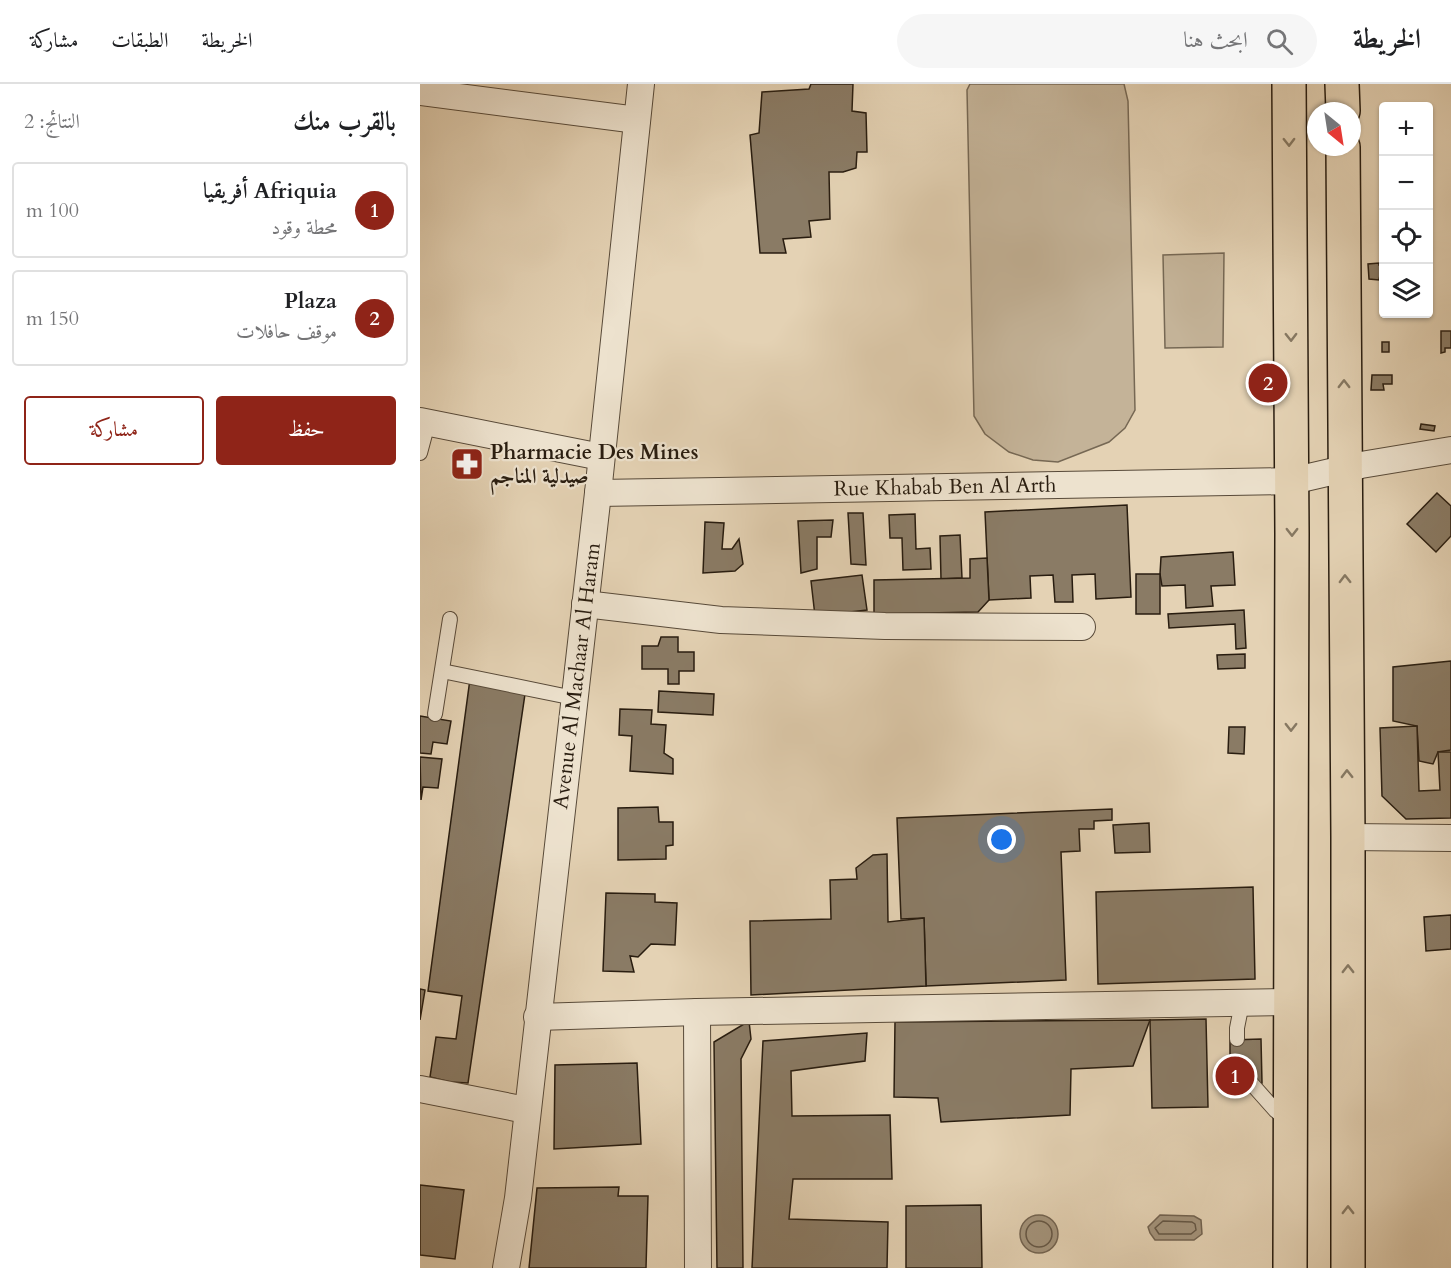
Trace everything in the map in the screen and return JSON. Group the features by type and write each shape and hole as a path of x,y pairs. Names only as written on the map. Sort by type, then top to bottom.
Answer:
{"main road":[{"path":"1289,84 1292,481 1290,1268"},
{"path":"1342,84 1342,102"},
{"path":"1343,156 1348,837 1348,1268"}],"street":[{"name":"Avenue Al Machaar Al Haram","path":"506,1268 518,1198 526,1110 598,493 641,84"},
{"path":"420,92 637,120"},
{"path":"424,422 601,458"},
{"name":"Rue Khabab Ben Al Arth","path":"598,493 1292,481 1344,468 1451,450"},
{"path":"585,604 721,620 885,626 1082,627"},
{"path":"1348,837 1451,838"},
{"path":"537,1017 697,1012 1290,1002"},
{"path":"697,1012 698,1268"},
{"path":"420,1089 526,1110"}],"lane":[{"path":"420,453 424,422"},
{"path":"435,714 450,619"},
{"path":"442,671 574,698"},
{"path":"1237,1039 1242,1003"},
{"path":"1251,1083 1290,1123"}],"shaded area":[{"path":"970,84 1124,84 1128,101 1135,410 1125,428 1109,442 1058,462 1033,460 1009,452 985,434 974,416 967,90"},
{"path":"1224,253 1223,347 1165,348 1163,255"}],"water":[{"path":"1039,1215 1052,1221 1058,1234 1052,1247 1039,1253 1026,1247 1020,1234 1026,1221"},
{"path":"1160,1215 1194,1216 1201,1220 1202,1234 1194,1240 1155,1240 1148,1227"}],"building":[{"path":"811,84 853,84 852,111 866,113 867,152 857,152 856,168 843,172 829,172 830,219 809,221 811,237 783,239 786,253 760,253 750,135 759,133 762,92 809,89"},
{"path":"1379,263 1379,280 1369,279 1368,264"},
{"path":"1441,331 1451,331 1451,348 1445,348 1445,352 1441,353"},
{"path":"1382,342 1389,342 1389,352 1382,352"},
{"path":"1372,375 1392,375 1392,384 1383,384 1384,390 1371,390"},
{"path":"1421,424 1435,426 1434,431 1420,429"},
{"path":"1437,493 1451,506 1451,536 1436,552 1407,524"},
{"path":"1127,505 1131,597 1096,599 1095,574 1072,575 1073,602 1055,602 1053,575 1030,576 1031,598 989,600 985,512"},
{"path":"848,513 863,513 866,565 851,564"},
{"path":"915,514 916,549 930,548 931,569 903,570 902,538 890,538 889,515"},
{"path":"833,520 831,537 817,537 817,569 801,573 798,521"},
{"path":"705,522 724,523 722,549 732,549 739,539 743,564 735,571 703,573"},
{"path":"960,535 962,578 941,579 940,536"},
{"path":"1233,552 1235,585 1211,586 1213,606 1186,608 1185,585 1162,586 1161,557"},
{"path":"987,558 989,600 978,612 874,614 874,580 970,578 970,559"},
{"path":"1136,574 1160,574 1160,614 1136,614"},
{"path":"862,575 867,610 815,616 811,581"},
{"path":"1244,610 1246,648 1236,649 1235,624 1169,628 1168,614"},
{"path":"661,637 678,637 678,652 694,652 694,671 679,671 679,684 668,684 668,669 642,669 642,646 658,646"},
{"path":"1245,654 1245,668 1218,669 1217,655"},
{"path":"1451,661 1451,750 1438,752 1433,764 1419,761 1417,726 1393,721 1393,667"},
{"path":"470,679 525,694 468,1083 450,1082 430,1077 436,1037 456,1039 462,996 428,991"},
{"path":"659,691 714,694 713,715 658,712"},
{"path":"620,709 652,710 651,724 666,725 664,753 673,759 673,774 630,771 632,736 619,735"},
{"path":"420,716 451,721 447,744 433,742 431,754 420,753"},
{"path":"1417,726 1419,791 1440,790 1438,752 1451,752 1451,818 1406,819 1382,796 1380,728"},
{"path":"1229,727 1245,727 1244,754 1228,753"},
{"path":"420,757 442,759 438,788 423,787 421,800"},
{"path":"658,807 659,822 673,822 673,845 666,846 666,859 618,860 618,808"},
{"path":"1112,809 1112,820 1094,821 1094,829 1079,829 1080,851 1061,852 1066,980 926,986 924,918 901,919 897,818"},
{"path":"1149,823 1150,852 1115,853 1113,825"},
{"path":"887,854 888,922 924,918 926,986 751,995 750,921 831,919 830,880 857,879 856,868 873,855"},
{"path":"1253,887 1255,979 1098,984 1096,892"},
{"path":"606,893 655,894 655,902 677,903 675,945 651,944 638,957 630,956 634,972 603,971"},
{"path":"1451,915 1451,949 1426,951 1424,917"},
{"path":"420,989 425,990 420,1020"},
{"path":"1206,1019 1208,1107 1152,1108 1150,1020"},
{"path":"1150,1020 1133,1066 1071,1069 1070,1115 941,1122 938,1098 894,1097 895,1022"},
{"path":"749,1021 751,1039 741,1059 743,1268 717,1268 714,1042"},
{"path":"867,1033 865,1061 791,1071 792,1116 890,1115 892,1179 793,1179 789,1219 888,1222 887,1268 752,1268 763,1041"},
{"path":"1261,1039 1262,1083 1230,1084 1230,1040"},
{"path":"637,1063 641,1144 554,1149 555,1065"},
{"path":"420,1185 464,1190 455,1259 420,1255"},
{"path":"619,1187 618,1196 648,1196 646,1268 529,1268 537,1188"},
{"path":"981,1205 982,1268 906,1268 906,1206"}],"place":[{"name":"Plaza","path":"1268,383"},
{"name":"Pharmacie Des Mines صيدلية المناجم","path":"467,464"},
{"name":"Afriquia أفريقيا","path":"1235,1076"}]}
